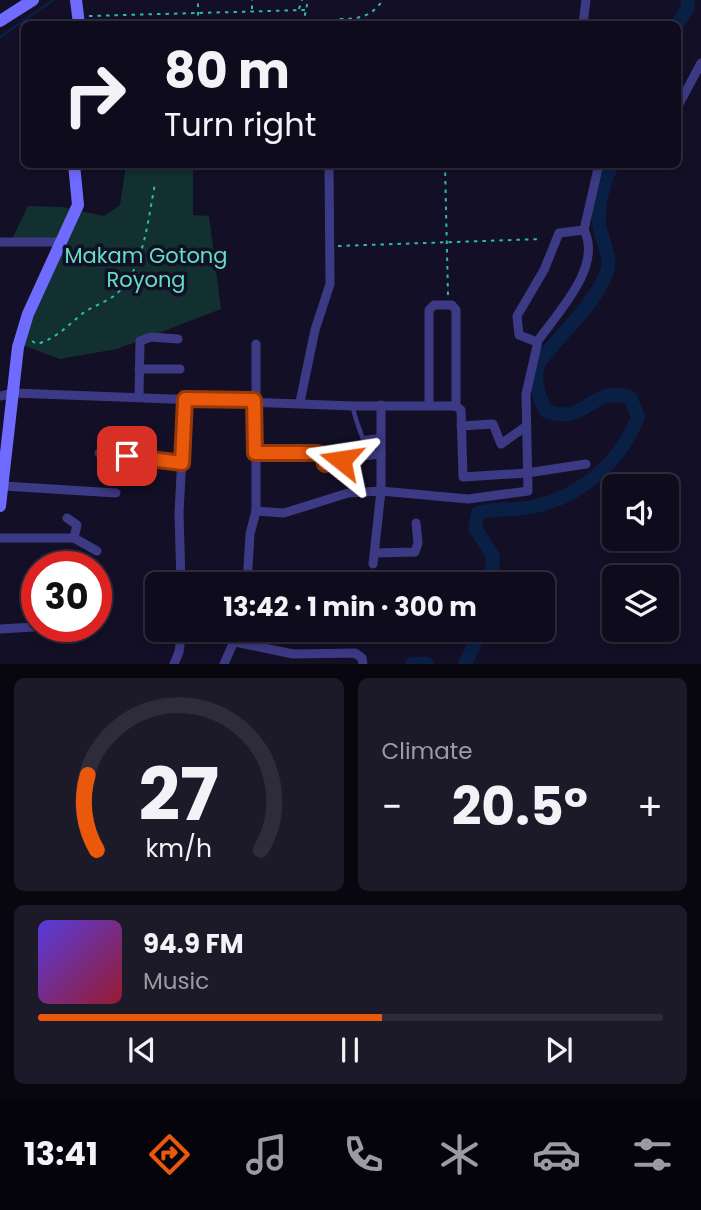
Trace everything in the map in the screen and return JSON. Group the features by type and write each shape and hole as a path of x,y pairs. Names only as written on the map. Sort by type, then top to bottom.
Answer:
{"street":[{"path":"0,21 33,0"},
{"path":"76,0 79,20"},
{"path":"583,21 586,0"},
{"path":"681,102 698,75 701,63"},
{"path":"0,505 21,337 28,314 78,205 74,168"},
{"path":"300,402 313,338 328,296 329,168"},
{"path":"256,511 284,513 333,496 381,491 460,499 522,494 530,488 525,427 528,377 537,342 568,298 589,260 591,247 584,230 598,168"},
{"path":"537,342 519,335 517,316 547,263 559,233 584,230"},
{"path":"0,242 62,242"},
{"path":"429,405 429,310 434,305 448,305 454,306 456,310 456,406"},
{"path":"139,397 141,339 178,339"},
{"path":"248,572 250,534 256,511 256,344"},
{"path":"139,369 180,369"},
{"path":"0,396 14,393 456,406 461,410 463,477 527,474 586,464"},
{"path":"181,572 185,399"},
{"path":"381,405 381,491 374,559 415,552 418,542 416,523"},
{"path":"461,426 493,424 502,444 525,427"},
{"path":"99,453 182,463"},
{"path":"255,453 318,453 323,455 325,464 366,454 381,454"},
{"path":"4,486 116,493"},
{"path":"67,519 77,525 74,538"},
{"path":"0,538 74,538 97,551"},
{"path":"0,629 21,628"},
{"path":"174,664 180,642"},
{"path":"224,664 235,642 293,654 355,653 362,658 363,664"}],"lane":[{"path":"353,405 357,429 365,438 366,454"},
{"path":"365,438 382,436"}],"path":[{"path":"198,0 198,21"},
{"path":"252,0 252,11"},
{"path":"299,10 302,0"},
{"path":"303,21 308,0"},
{"path":"337,21 373,14 383,0"},
{"path":"79,20 305,10"},
{"path":"445,168 448,305"},
{"path":"21,337 37,344 46,342 85,312 117,294 135,266 155,184"},
{"path":"330,246 541,239"}],"green space":[{"name":"Makam Gotong Royong","path":"126,168 193,168 193,215 209,216 221,309 117,349 60,359 22,345 31,318 64,247 10,243 28,206 62,207 104,216 120,205"}],"waterway":[{"path":"23,21 53,0"},
{"path":"679,21 688,7 688,0"},
{"path":"0,37 21,22"},
{"path":"492,572 493,556 475,528 478,513 532,507 567,495 597,475 609,463 621,449 638,417 630,397 616,395 604,397 572,414 546,411 536,379 541,360 585,309 606,274 608,255 599,215 602,193 610,168"},
{"path":"465,664 475,642"},
{"path":"412,664 427,664"}],"route":[{"path":"127,456 182,463 185,399 201,399 254,400 255,453 318,453 323,455 325,464 341,460"}]}
